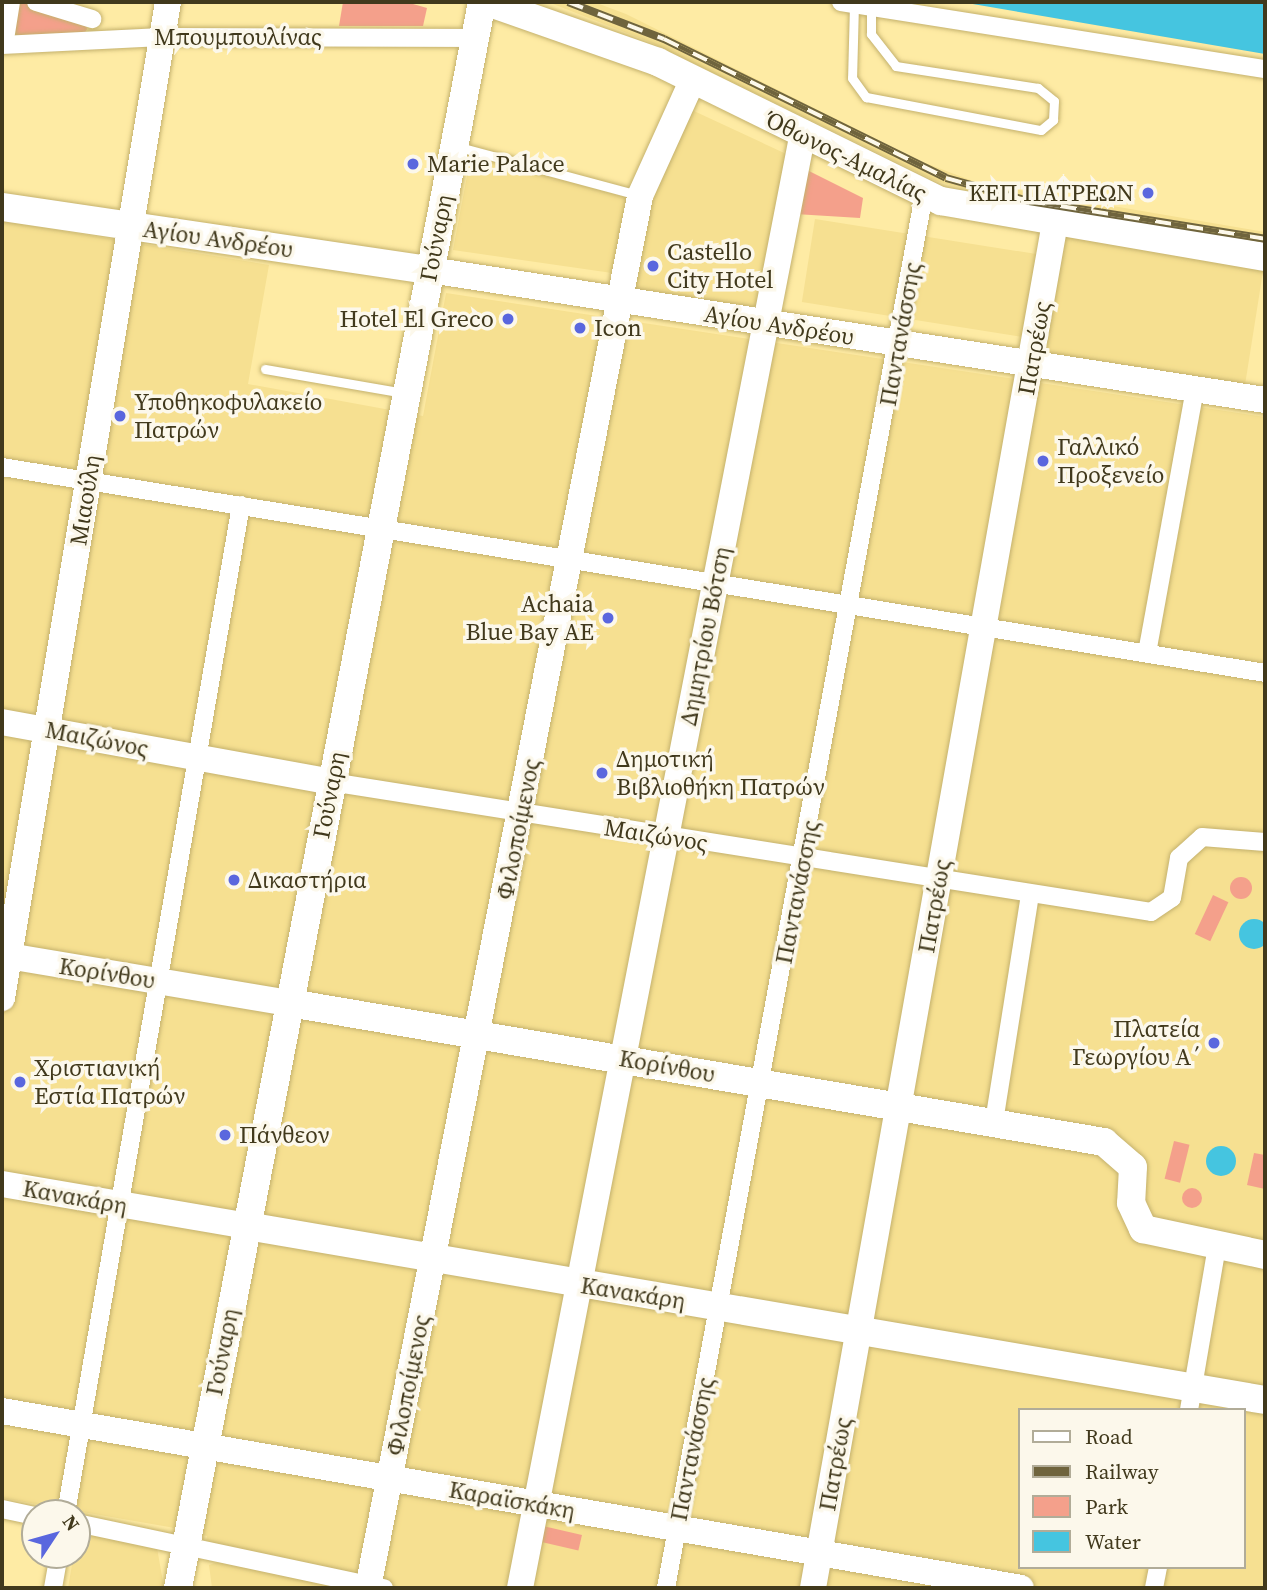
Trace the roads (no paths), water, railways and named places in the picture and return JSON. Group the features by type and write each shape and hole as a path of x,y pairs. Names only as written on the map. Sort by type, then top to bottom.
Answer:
{"main road":[{"name":"Γούναρη","path":"178,1588 429,270 475,38 490,2"},
{"name":"Όθωνος-Αμαλίας","path":"490,2 591,35 694,79 802,136 924,195 1055,223 1265,257"},
{"name":"Αγίου Ανδρέου","path":"2,207 429,270"},
{"name":"Κορίνθου","path":"290,1003 478,1032 899,1105 1115,1147 1134,1170 1131,1203 1143,1229 1217,1247 1265,1255"},
{"name":"Κανακάρη","path":"247,1226 859,1331 1191,1399 1265,1400"}],"street":[{"path":"2,33 7,2"},
{"path":"36,2 92,19"},
{"name":"Μιαούλη","path":"2,998 5,956 47,729 167,2"},
{"path":"855,4 1265,69"},
{"name":"Μπουμπουλίνας","path":"2,46 162,37 475,38"},
{"name":"Φιλοποίμενος","path":"373,1587 389,1479 622,300 640,196 694,79"},
{"name":"Δημητρίου Βότση","path":"520,1588 802,136"},
{"name":"Παντανάσσης","path":"666,1588 899,344 924,195"},
{"name":"Πατρέως","path":"813,1588 1055,223"},
{"name":"Αγίου Ανδρέου","path":"429,270 1265,400"},
{"path":"1147,653 1195,389"},
{"path":"2,467 1265,673"},
{"path":"69,1499 241,505"},
{"name":"Μαιζώνος","path":"2,722 331,782 939,881 1151,912 1172,898 1179,858 1202,837 1265,842"},
{"path":"994,1122 1030,894"},
{"name":"Κορίνθου","path":"5,956 290,1003"},
{"name":"Κανακάρη","path":"2,1184 247,1226"},
{"path":"1191,1399 1217,1247"},
{"name":"Καραϊσκάκη","path":"2,1411 204,1443 389,1479 1021,1588"},
{"path":"2,1509 21,1513"},
{"path":"91,1526 185,1542 373,1587"},
{"path":"53,1588 56,1569"},
{"path":"1154,1588 1158,1569"}],"lane":[{"path":"855,4 871,34 896,66 1038,88 1054,102 1053,120 1041,130 866,97 852,78 855,4"},
{"path":"454,145 640,196"},
{"path":"265,369 406,393"}],"water":[{"path":"961,2 1265,2 1265,54"},
{"path":"1254,919 1265,923 1268,940 1265,945 1254,949 1243,945 1239,934 1243,923"},
{"path":"1221,1146 1232,1150 1236,1161 1232,1172 1221,1176 1210,1172 1206,1161 1210,1150"}],"railway":[{"path":"568,2 664,39 946,178 1029,201 1265,239"}],"place":[{"name":"Marie Palace","path":"413,164"},
{"name":"ΚΕΠ ΠΑΤΡΕΩΝ","path":"1148,193"},
{"name":"Castello City Hotel","path":"653,266"},
{"name":"Hotel El Greco","path":"508,319"},
{"name":"Icon","path":"580,328"},
{"name":"Υποθηκοφυλακείο Πατρών","path":"120,416"},
{"name":"Γαλλικό Προξενείο","path":"1043,461"},
{"name":"Achaia Blue Bay AE","path":"608,618"},
{"name":"Δημοτική Βιβλιοθήκη Πατρών","path":"602,773"},
{"name":"Δικαστήρια","path":"234,880"},
{"name":"Πλατεία Γεωργίου Α΄","path":"1214,1043"},
{"name":"Χριστιανική Εστία Πατρών","path":"20,1082"},
{"name":"Πάνθεον","path":"225,1135"}]}
